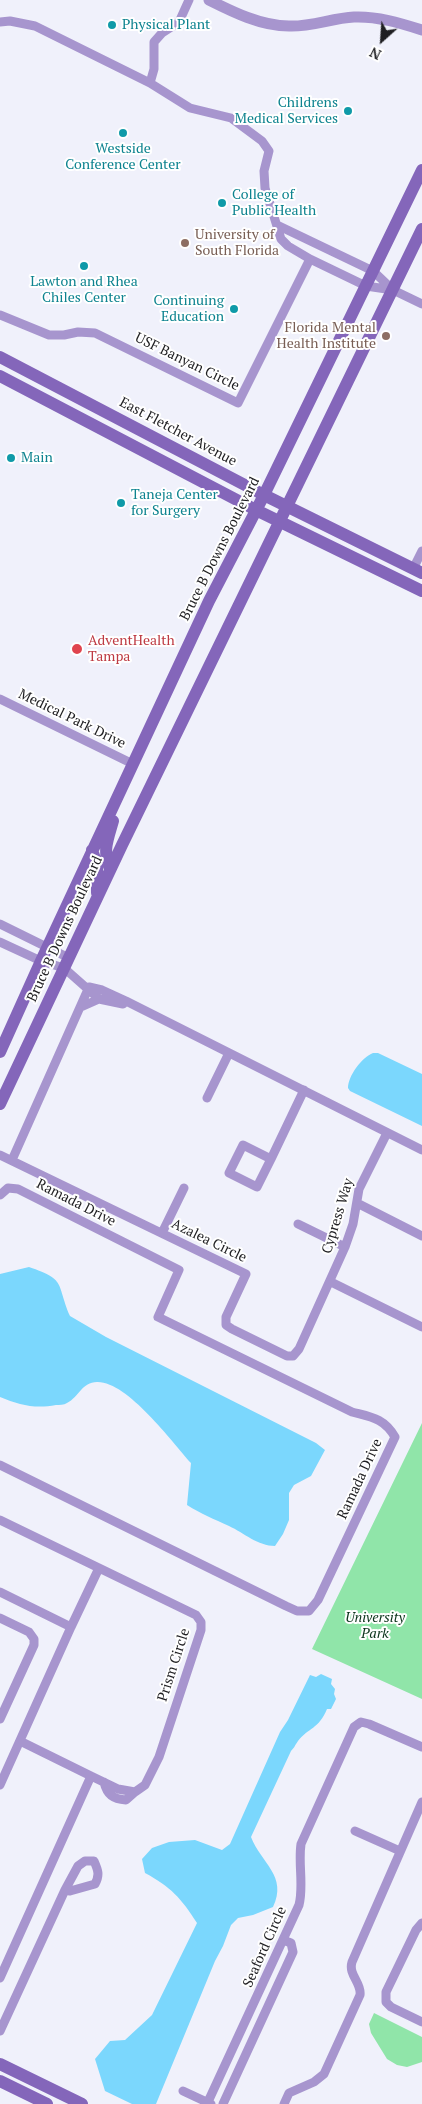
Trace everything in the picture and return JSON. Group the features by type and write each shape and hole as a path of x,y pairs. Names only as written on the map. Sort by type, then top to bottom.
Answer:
{"main road":[{"name":"Bruce B Downs Boulevard","path":"0,1052 40,961 209,601 264,495 422,170"},
{"name":"Bruce B Downs Boulevard","path":"0,1104 110,869 422,229"},
{"name":"East Fletcher Avenue","path":"0,357 264,495 418,571"},
{"path":"0,376 278,522 422,591"},
{"path":"110,869 105,859 106,847 122,787"},
{"path":"92,850 97,865 97,898"},
{"path":"0,2064 82,2104"},
{"path":"0,2081 47,2104"}],"street":[{"path":"150,83 154,69 154,42 162,33 179,22 188,0"},
{"path":"209,0 264,23 289,26 323,24 356,17 397,22 422,30"},
{"path":"0,22 10,21 35,26 150,83 190,108 231,118 262,141 269,151 264,171 265,188 280,239 310,259 366,286 393,290"},
{"path":"277,225 372,271 393,290 422,304"},
{"name":"USF Banyan Circle","path":"0,315 49,335 64,335 78,332 95,333 238,403 310,259"},
{"path":"418,571 422,551"},
{"name":"Medical Park Drive","path":"0,699 133,764"},
{"path":"0,924 47,947 67,963 99,999"},
{"path":"0,942 40,961 67,963"},
{"path":"89,988 102,990 422,1150"},
{"path":"12,1160 89,988"},
{"path":"81,1007 99,999 131,1005"},
{"path":"207,1098 230,1053"},
{"path":"271,1159 243,1145 228,1172 257,1187 271,1159 304,1090"},
{"name":"Cypress Way","path":"330,1282 353,1224 359,1189 387,1132"},
{"name":"Azalea Circle","path":"0,1154 246,1274 226,1317 226,1325 287,1356 293,1356 299,1349 330,1282"},
{"name":"Ramada Drive","path":"0,1195 8,1188 18,1189 179,1270 158,1317 352,1412 380,1420 390,1428 395,1437 318,1600 309,1611 297,1611 286,1606 0,1465"},
{"path":"162,1233 184,1188"},
{"path":"357,1203 422,1236"},
{"path":"298,1224 345,1247"},
{"path":"330,1282 422,1327"},
{"name":"Prism Circle","path":"0,1520 196,1614 201,1622 201,1630 159,1757 145,1785 126,1800 117,1800 109,1794 104,1782 20,1741"},
{"path":"0,1785 99,1568"},
{"path":"0,1592 71,1627"},
{"path":"0,1618 29,1632 34,1639 34,1645 0,1719"},
{"name":"Seaford Circle","path":"209,2104 300,1900 301,1844 354,1728 361,1722 369,1724 422,1747"},
{"path":"0,1978 91,1776"},
{"path":"284,2104 289,2092 314,2082 324,2074 360,1995 359,1986 351,1970 352,1962 422,1802"},
{"path":"355,1831 400,1851"},
{"path":"0,2030 65,1890"},
{"path":"422,1923 416,1930 386,1992 386,2002 391,2007 422,2022"},
{"path":"223,2104 293,1952 291,1944 283,1940"},
{"path":"183,2091 209,2104"}],"green space":[{"name":"University Park","path":"422,1423 422,1699 312,1649"},
{"path":"374,2013 422,2037 422,2062 407,2067 397,2065 387,2059 371,2033 369,2024"}],"water":[{"path":"373,1053 378,1053 422,1074 422,1126 350,1091 348,1088 353,1073 364,1058"},
{"path":"29,1267 41,1271 55,1280 61,1289 70,1316 106,1337 316,1443 325,1450 311,1476 294,1485 289,1493 289,1520 275,1546 257,1542 187,1505 191,1463 148,1414 122,1391 109,1384 97,1382 88,1384 66,1404 41,1407 27,1406 0,1397 0,1274"},
{"path":"321,1674 332,1679 331,1684 335,1689 336,1699 331,1709 327,1709 321,1721 298,1741 291,1751 251,1837 275,1878 277,1896 273,1907 253,1915 238,1918 231,1925 156,2104 132,2104 105,2091 95,2059 110,2041 125,2040 152,2015 197,1923 175,1894 162,1883 145,1873 142,1859 152,1848 169,1842 195,1840 222,1850 230,1844 280,1732 310,1675 316,1677"}],"place":[{"name":"Physical Plant","path":"112,25"},
{"name":"Childrens Medical Services","path":"348,111"},
{"name":"Westside Conference Center","path":"123,133"},
{"name":"College of Public Health","path":"222,203"},
{"name":"University of South Florida","path":"185,243"},
{"name":"Lawton and Rhea Chiles Center","path":"84,266"},
{"name":"Continuing Education","path":"234,309"},
{"name":"Florida Mental Health Institute","path":"386,336"},
{"name":"Main","path":"11,458"},
{"name":"Taneja Center for Surgery","path":"121,503"},
{"name":"AdventHealth Tampa","path":"77,649"}]}
